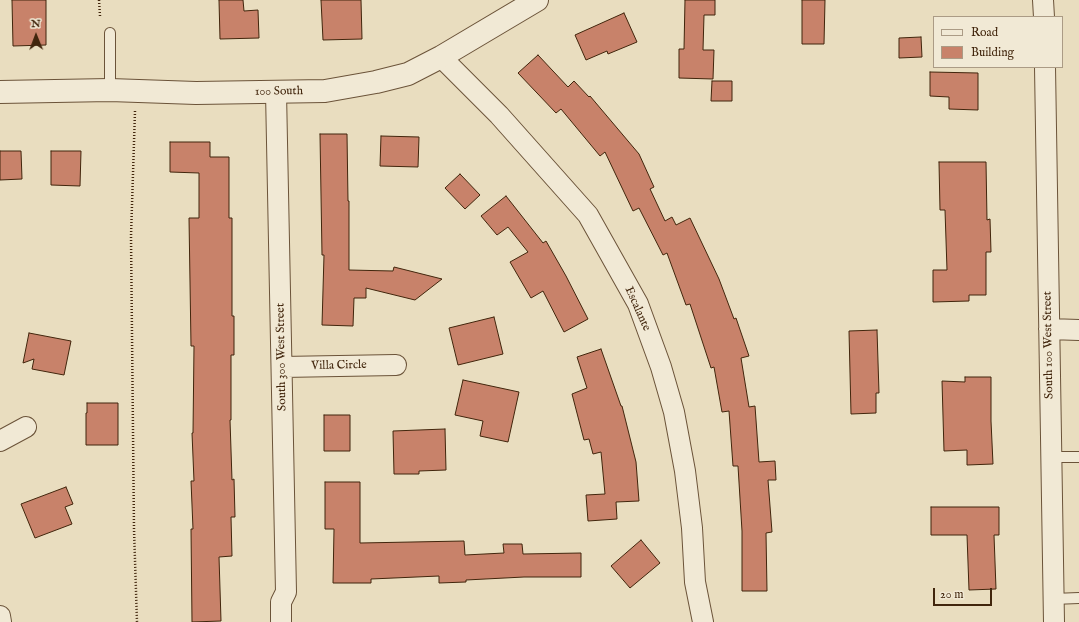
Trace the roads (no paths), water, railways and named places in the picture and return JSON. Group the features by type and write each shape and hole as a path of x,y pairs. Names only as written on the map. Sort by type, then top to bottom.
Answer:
{"street":[{"name":"100 South","path":"0,92 110,90 196,93 276,92 326,90 376,82 408,74 441,57 537,0"},
{"path":"1044,0 1044,16"},
{"name":"Escalante","path":"441,57 499,115 588,215 638,304 661,367 674,412 685,471 692,528 695,582 703,622"},
{"name":"South 100 West Street","path":"1045,68 1054,622"},
{"name":"South 300 West Street","path":"276,92 286,592 281,602 281,622"},
{"path":"1049,329 1079,330"},
{"name":"Villa Circle","path":"282,367 396,365"},
{"path":"0,441 26,427"},
{"path":"0,616 1,622"}],"lane":[{"path":"110,33 110,90"},
{"path":"1051,457 1079,457"},
{"path":"1053,599 1079,598"}]}
